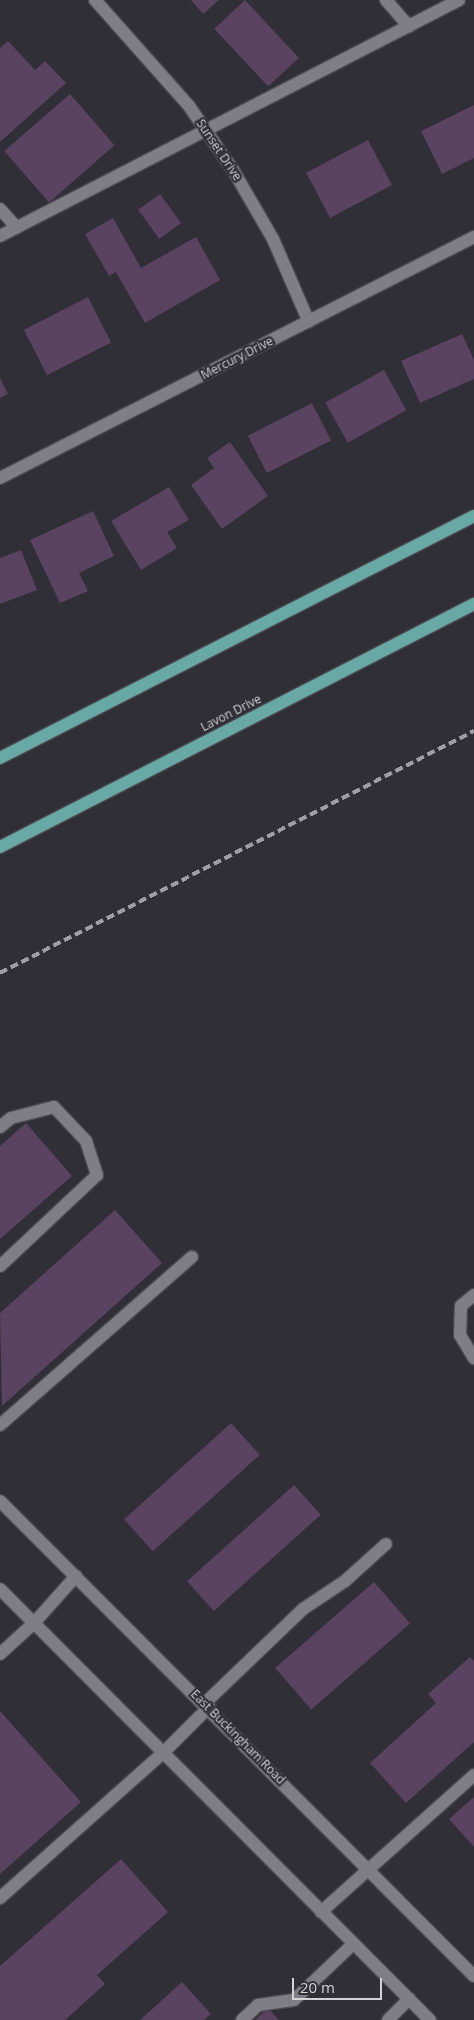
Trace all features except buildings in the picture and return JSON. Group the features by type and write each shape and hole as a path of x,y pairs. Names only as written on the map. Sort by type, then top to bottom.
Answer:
{"main road":[{"name":"Sunset Drive","path":"95,0 189,106 206,130 273,239 309,322"},
{"path":"386,0 409,26"},
{"path":"0,236 459,0"},
{"path":"0,208 17,228"},
{"name":"Mercury Drive","path":"0,478 474,237"},
{"path":"0,758 474,516"},
{"name":"Lavon Drive","path":"0,847 474,604"},
{"path":"0,1127 11,1118 54,1108 86,1141 96,1176 0,1266"},
{"path":"0,1425 192,1257"},
{"path":"474,1295 461,1306 460,1335 474,1358"},
{"name":"East Buckingham Road","path":"0,1501 207,1705 474,1976"},
{"path":"0,1898 164,1752 207,1705 303,1609 345,1581 386,1544"},
{"path":"0,1654 34,1623 76,1576"},
{"path":"0,1589 430,2020"},
{"path":"321,1912 474,1775"},
{"path":"242,2020 258,2005 294,2000 353,1944"},
{"path":"388,2020 409,1999"}],"railway":[{"path":"0,973 474,731"}]}
